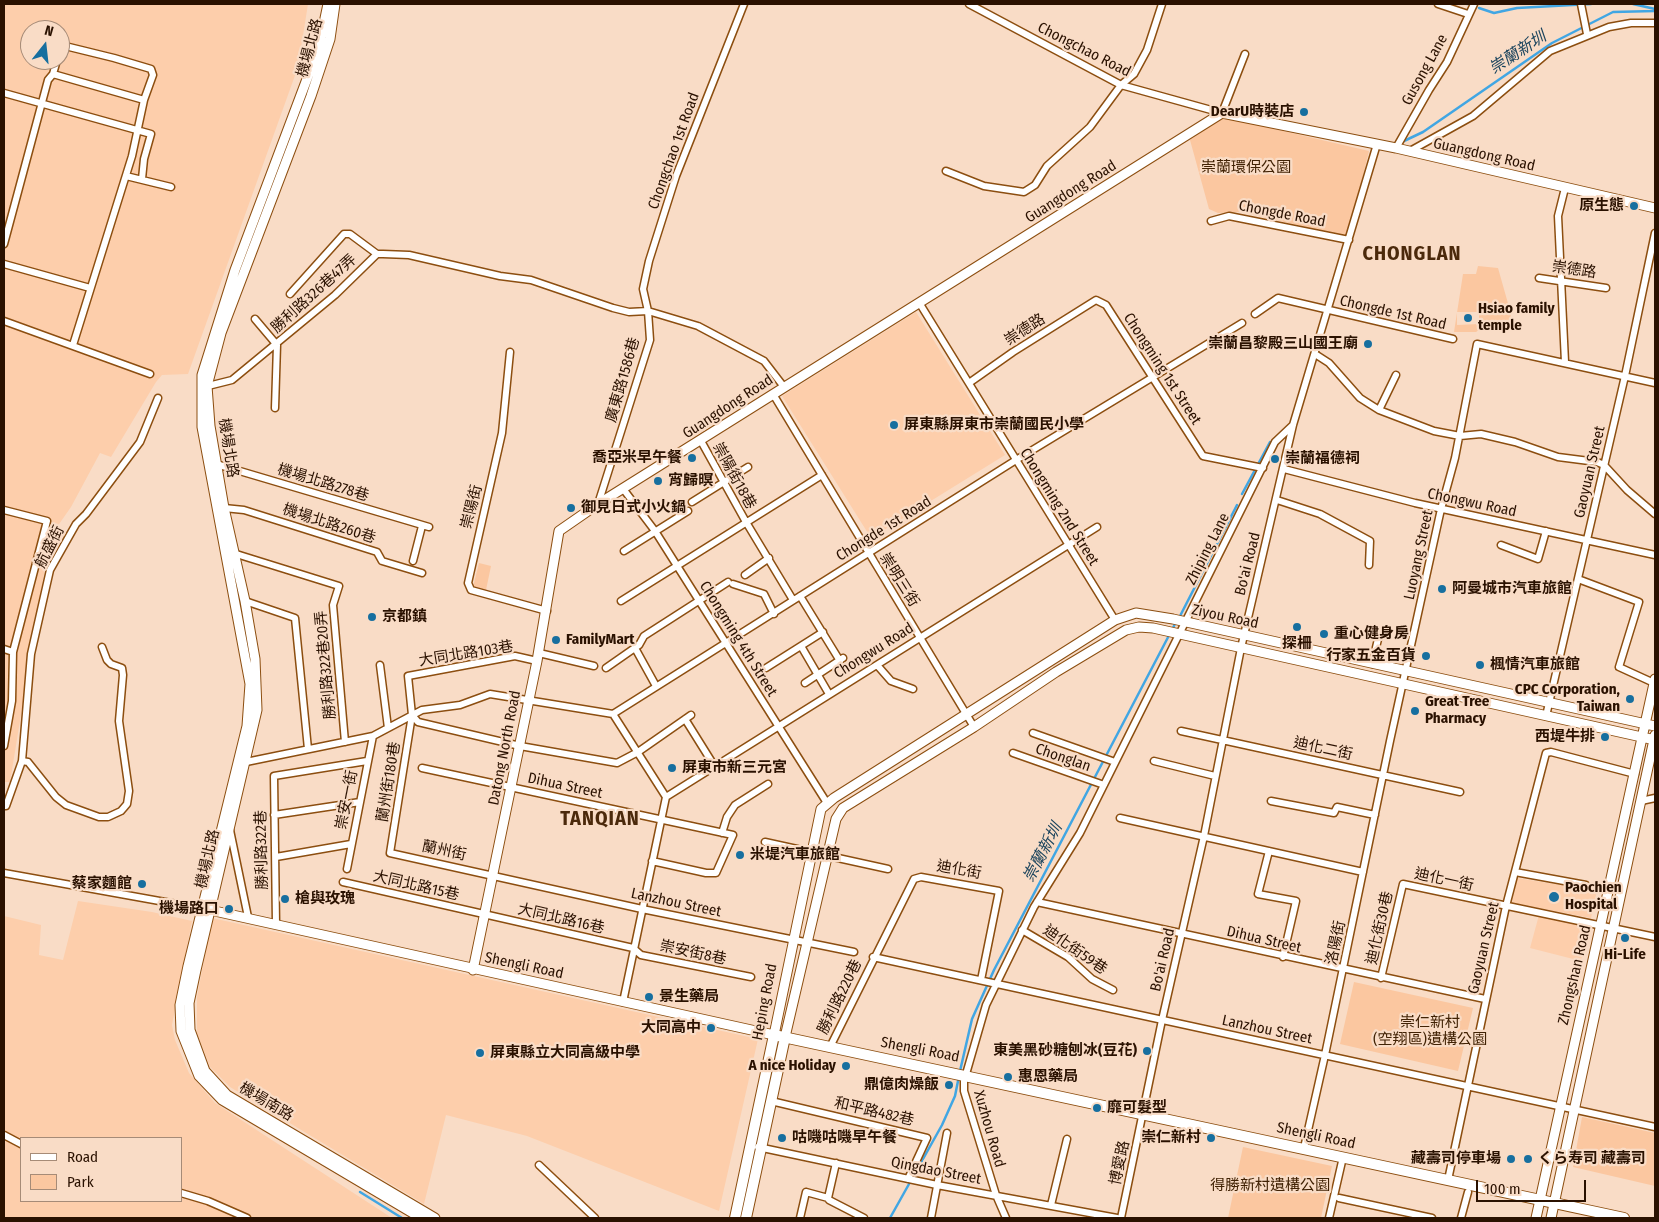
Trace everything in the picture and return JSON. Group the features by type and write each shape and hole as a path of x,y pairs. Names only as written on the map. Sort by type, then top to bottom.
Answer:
{"main road":[{"name":"Shengli Road","path":"774,1035 1624,1218"},
{"name":"Heping Road","path":"746,1218 774,1035"},
{"name":"Heping Road","path":"735,1218 771,1101 785,1037"}],"street":[{"name":"機場北路","path":"201,908 246,762 257,710 255,659 245,601 224,508 202,375 235,270 319,47 328,4"},
{"name":"機場北路","path":"210,910 247,726 250,684 202,427 204,387 221,333 312,96 330,39 335,4"},
{"name":"Chongchao 1st Road","path":"648,311 643,289 649,261 676,176 744,4"},
{"name":"Chongchao Road","path":"968,4 1121,85 1222,113"},
{"path":"946,171 984,186 1024,192 1035,186 1047,166 1090,127 1121,85 1134,74 1147,50 1162,4"},
{"path":"1438,4 1468,14"},
{"name":"Gusong Lane","path":"1396,148 1429,90 1448,62 1474,4"},
{"path":"1581,4 1588,34"},
{"path":"1410,151 1473,116 1550,52 1588,34 1631,23 1655,23"},
{"path":"70,47 151,69 153,75 144,100 132,156 105,248 90,288 91,294 73,346"},
{"path":"1222,113 1245,54"},
{"path":"4,244 24,166 36,131 48,80 54,70"},
{"path":"53,74 144,100"},
{"path":"4,92 151,134 144,159 142,179"},
{"name":"Guangdong Road","path":"559,531 598,504 624,490 784,387 920,304 1222,113 1410,151 1655,208"},
{"name":"Bo'ai Road","path":"1144,1114 1162,1020 1204,836 1240,648 1293,425 1376,144"},
{"path":"132,156 144,159"},
{"path":"126,176 171,187"},
{"path":"1565,188 1558,216 1565,362 1655,383"},
{"name":"Chongde Road","path":"1211,221 1229,216 1349,240"},
{"name":"Gaoyuan Street","path":"1546,716 1625,376 1655,233"},
{"path":"290,294 344,234 350,234 377,254"},
{"name":"勝利路326巷47弄","path":"204,387 232,380 336,295 377,254 409,254 500,276 531,280 629,312 648,311"},
{"path":"4,264 90,288"},
{"name":"崇德路","path":"1539,278 1606,288"},
{"name":"Chongde 1st Road","path":"1255,314 1278,298 1453,339"},
{"name":"崇德路","path":"969,383 1013,352 1096,300"},
{"name":"Chongming 1st Street","path":"1096,300 1106,305 1203,456 1261,468"},
{"name":"Chongming 2nd Street","path":"920,304 1115,620"},
{"path":"648,311 698,326 729,341 764,361 784,387"},
{"name":"廣東路1586巷","path":"598,504 650,340 648,311"},
{"path":"255,319 277,345 275,408"},
{"path":"4,321 150,374"},
{"name":"Chongde 1st Road","path":"613,714 1016,460 1242,323"},
{"name":"Luoyang Street","path":"1390,741 1441,509 1460,436 1477,344 1565,362"},
{"name":"崇陽街","path":"510,352 502,433 468,583 471,590 547,611"},
{"path":"1315,354 1329,363 1360,398 1379,410 1434,431 1460,436 1481,434 1516,442 1558,457 1590,460 1604,466 1627,490 1655,514"},
{"path":"1379,410 1396,375"},
{"name":"崇明三街","path":"773,394 867,553 974,726"},
{"name":"航盛街","path":"4,806 6,806 22,761 31,654 50,570 76,524 86,514 140,442 158,398"},
{"name":"Zhiping Lane","path":"988,982 1022,930 1088,818 1097,783 1109,759 1138,716 1179,621 1275,442 1293,425"},
{"name":"崇陽街18巷","path":"701,441 746,522 793,600"},
{"name":"機場北路278巷","path":"216,464 426,526 413,561"},
{"path":"692,502 748,467"},
{"name":"Chongwu Road","path":"1284,469 1441,509 1655,555"},
{"path":"621,601 822,475"},
{"name":"Chongming 4th Street","path":"624,490 655,531 724,644 778,727 831,801"},
{"path":"1276,500 1320,514 1370,541 1369,565"},
{"name":"機場北路260巷","path":"224,508 244,510 377,552 382,561 422,573"},
{"path":"4,510 46,521 13,652 12,701 4,746"},
{"path":"624,551 688,511"},
{"name":"Chongwu Road","path":"666,797 1097,527"},
{"name":"Datong North Road","path":"473,970 538,657 559,531"},
{"path":"1501,545 1538,559 1546,531"},
{"name":"勝利路322巷20弄","path":"233,553 339,586 333,605 345,742"},
{"path":"746,575 769,558"},
{"path":"1578,579 1639,602 1619,668 1655,681"},
{"path":"606,668 634,648 644,636 698,599 731,583 764,594 774,614"},
{"path":"800,596 841,660 805,683"},
{"name":"勝利路322巷20弄","path":"245,601 295,618 308,749"},
{"name":"Ziyou Road","path":"831,801 1115,620 1136,613 1655,726"},
{"name":"Ziyou Road","path":"843,808 1056,672 1126,630 1139,627 1643,737 1655,738"},
{"path":"1372,664 1379,635 1383,631"},
{"path":"766,668 823,632"},
{"path":"801,646 829,694"},
{"path":"22,761 28,762 56,797 74,808 99,817 108,817 121,811 127,804 129,791 118,721 123,675 122,668 111,664 107,660 102,647"},
{"path":"634,648 656,686"},
{"path":"4,649 13,652"},
{"name":"大同北路103巷","path":"412,715 408,676 515,656 538,657"},
{"path":"538,657 594,666"},
{"path":"380,665 388,728"},
{"path":"877,665 891,681 913,689"},
{"name":"Zhongshan Road","path":"1536,1218 1655,681"},
{"path":"246,762 372,736 422,710 460,705 490,694 613,714 666,797 660,818 623,1002"},
{"path":"412,715 418,722 520,746 616,763 638,752 688,717 715,766"},
{"name":"蘭州街180巷","path":"390,853 412,715"},
{"name":"迪化二街","path":"1181,731 1460,792"},
{"name":"Chonglan","path":"1033,733 1109,759"},
{"name":"崇安一街","path":"347,869 372,736"},
{"name":"Zhongshan Road","path":"1551,1218 1655,738"},
{"name":"洛陽街","path":"1304,1148 1390,741"},
{"name":"Gaoyuan Street","path":"1448,1180 1506,906 1546,753 1551,752 1634,774"},
{"name":"Chonglan","path":"1013,753 1097,783"},
{"name":"勝利路322巷","path":"276,924 274,776 367,761"},
{"path":"1154,761 1215,776"},
{"name":"Dihua Street","path":"422,768 733,835 716,873 706,873 652,861"},
{"path":"722,833 727,816 735,805 768,784"},
{"path":"1641,801 1655,798"},
{"path":"1271,800 1334,814 1337,808 1375,815"},
{"name":"Heping Road","path":"774,1035 792,939 821,809 831,801"},
{"path":"274,815 360,802"},
{"name":"Heping Road","path":"785,1037 836,819 843,808"},
{"path":"1120,818 1363,872"},
{"path":"225,828 248,917"},
{"path":"765,842 888,869"},
{"path":"276,857 352,844"},
{"path":"1269,851 1258,894 1296,901 1283,957"},
{"name":"蘭州街","path":"390,853 493,875"},
{"path":"1515,872 1586,885"},
{"path":"4,873 210,910"},
{"name":"Lanzhou Street","path":"493,875 642,909 854,952"},
{"name":"迪化街","path":"914,879 922,876 1000,891"},
{"name":"勝利路220巷","path":"830,1047 873,957 914,879"},
{"name":"大同北路15巷","path":"343,882 484,914"},
{"name":"迪化一街","path":"1403,884 1655,938"},
{"name":"迪化街30巷","path":"1381,978 1403,884"},
{"name":"Xuzhou Road","path":"1000,891 986,1005 962,1074 964,1091 996,1195 1006,1218"},
{"name":"Dihua Street","path":"1037,902 1343,970 1486,999"},
{"name":"機場南路","path":"201,908 180,1005 181,1031 199,1076 222,1100 421,1218"},
{"name":"機場南路","path":"210,910 189,1003 190,1030 205,1071 227,1095 435,1218"},
{"name":"Shengli Road","path":"210,910 248,917 473,970 774,1035"},
{"name":"大同北路16巷","path":"484,914 633,948"},
{"name":"迪化街59巷","path":"1022,930 1068,957 1092,980 1113,990"},
{"name":"崇安街8巷","path":"633,948 642,955 751,977"},
{"name":"Lanzhou Street","path":"873,957 1655,1126"},
{"name":"和平路482巷","path":"771,1101 927,1138 912,1180"},
{"name":"博愛路","path":"1119,1218 1144,1114"},
{"path":"931,1218 947,1133"},
{"path":"4,1135 20,1143"},
{"path":"1051,1205 1067,1139"},
{"name":"Qingdao Street","path":"756,1146 937,1185 1119,1218"},
{"path":"1330,1218 1343,1157"},
{"path":"800,1218 806,1192 828,1198 836,1163"},
{"path":"539,1166 595,1218"},
{"path":"1461,1218 1468,1192"},
{"path":"182,1193 208,1201 246,1218"},
{"path":"1339,1198 1432,1218"},
{"path":"829,1200 864,1218"}],"shaded area":[{"path":"4,4 308,4 298,67 188,374 162,375 156,382 111,457 100,453 71,507 50,537 10,782 4,782"},
{"name":"屏東縣屏東市崇蘭國民小學","path":"916,312 1005,455 871,538 782,396"},
{"name":"Paochien Hospital","path":"1517,878 1597,891 1591,918 1512,903"},
{"path":"78,901 152,912 192,921 172,1025 175,1040 189,1073 215,1103 392,1218 4,1218 4,916 41,925 39,955 63,960"},
{"name":"Paochien Hospital","path":"1539,915 1590,924 1581,961 1530,948"},
{"name":"屏東縣立大同高級中學","path":"212,918 758,1039 719,1211 527,1136 446,1115 424,1204 230,1087 210,1067 197,1033 197,997"}],"green space":[{"name":"崇蘭環保公園","path":"1223,117 1369,151 1348,237 1242,212 1218,213 1209,209 1190,140"},
{"path":"1478,266 1498,268 1511,314 1509,324 1490,322 1476,332 1454,332 1457,313 1457,325 1479,324 1479,312 1457,312 1463,274 1476,274"},
{"path":"479,563 491,566 486,590 473,587"},
{"name":"崇仁新村 (空翔區)遺構公園","path":"1354,982 1473,1008 1458,1071 1340,1044"},
{"path":"1582,1117 1655,1133 1655,1186 1573,1167"},
{"name":"得勝新村遺構公園","path":"1243,1147 1332,1166 1321,1218 1228,1218"}],"waterway":[{"name":"崇蘭新圳","path":"1479,8 1494,13 1517,8 1591,4"},
{"name":"崇蘭新圳","path":"1633,4 1655,9"},
{"name":"崇蘭新圳","path":"1404,141 1423,132 1552,43 1613,12 1655,11"},
{"name":"崇蘭新圳","path":"1242,494 1270,442"},
{"name":"崇蘭新圳","path":"1179,618 1237,505"},
{"name":"崇蘭新圳","path":"960,1071 972,1019 994,970 1176,622"},
{"name":"崇蘭新圳","path":"890,1218 942,1125 955,1096 959,1076"},
{"path":"360,1192 402,1218"}],"place":[{"name":"DearU時裝店","path":"1304,112"},
{"name":"原生態","path":"1634,206"},
{"name":"Hsiao family temple","path":"1468,318"},
{"name":"崇蘭昌黎殿三山國王廟","path":"1368,344"},
{"name":"屏東縣屏東市崇蘭國民小學","path":"894,425"},
{"name":"喬亞米早午餐","path":"692,458"},
{"name":"崇蘭福德祠","path":"1275,459"},
{"name":"宵歸暝","path":"658,481"},
{"name":"御見日式小火鍋","path":"571,508"},
{"name":"阿曼城市汽車旅館","path":"1442,589"},
{"name":"京都鎮","path":"372,617"},
{"name":"探柵","path":"1297,627"},
{"name":"重心健身房","path":"1324,634"},
{"name":"FamilyMart","path":"556,640"},
{"name":"行家五金百貨","path":"1426,656"},
{"name":"楓情汽車旅館","path":"1480,665"},
{"name":"CPC Corporation, Taiwan","path":"1630,699"},
{"name":"Great Tree Pharmacy","path":"1415,711"},
{"name":"西堤牛排","path":"1605,737"},
{"name":"屏東市新三元宮","path":"672,768"},
{"name":"米堤汽車旅館","path":"740,855"},
{"name":"蔡家麵館","path":"142,884"},
{"name":"Paochien Hospital","path":"1554,897"},
{"name":"槍與玫瑰","path":"285,899"},
{"name":"機場路口","path":"229,909"},
{"name":"Hi-Life","path":"1625,938"},
{"name":"景生藥局","path":"649,997"},
{"name":"大同高中","path":"711,1028"},
{"name":"東美黑砂糖刨冰(豆花)","path":"1147,1051"},
{"name":"屏東縣立大同高級中學","path":"480,1053"},
{"name":"A nice Holiday","path":"846,1066"},
{"name":"惠恩藥局","path":"1008,1077"},
{"name":"鼎億肉燥飯","path":"949,1085"},
{"name":"靡可髮型","path":"1097,1108"},
{"name":"咕嘰咕嘰早午餐","path":"782,1138"},
{"name":"崇仁新村","path":"1211,1138"},
{"name":"藏壽司停車場","path":"1511,1159"},
{"name":"くら寿司 藏壽司","path":"1528,1159"}],"district":[{"name":"CHONGLAN","path":"1412,254"},
{"name":"TANQIAN","path":"600,819"}]}
